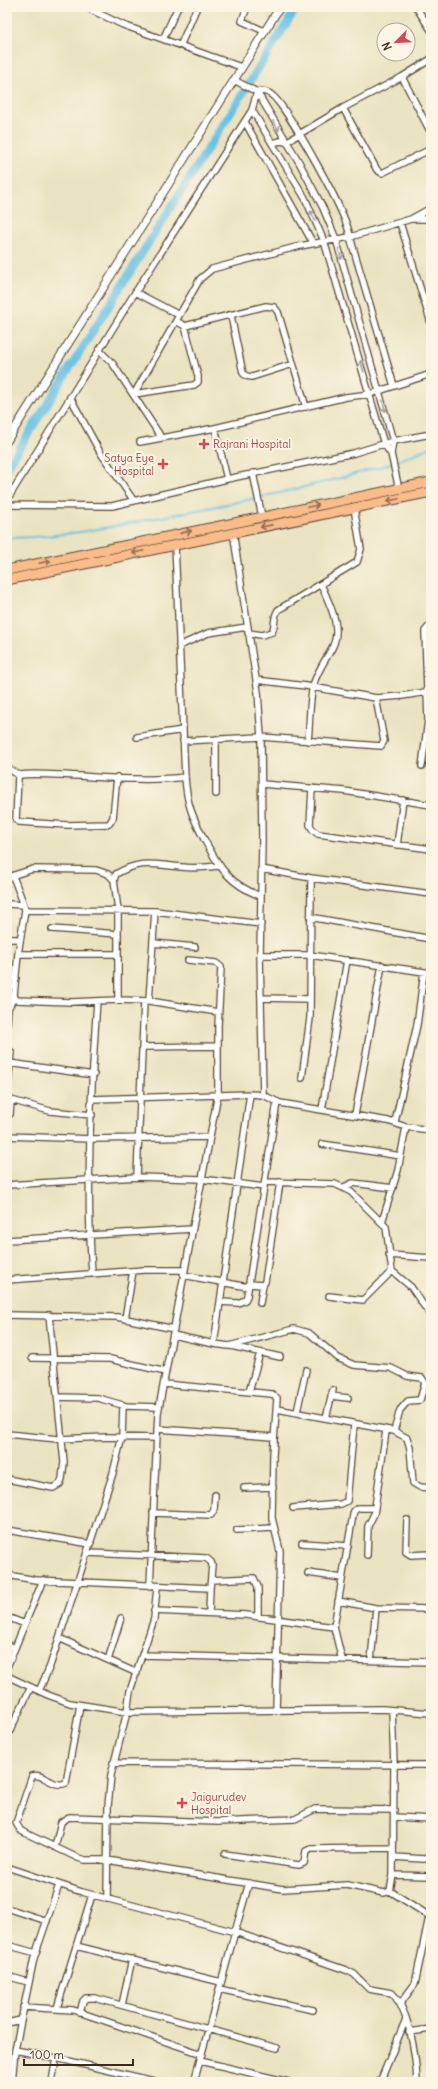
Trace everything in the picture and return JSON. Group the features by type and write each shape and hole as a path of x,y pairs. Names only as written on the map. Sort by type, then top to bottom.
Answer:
{"highway":[{"path":"7,570 431,482"},
{"path":"7,580 431,492"}],"street":[{"path":"84,7 100,13 123,25 242,66"},
{"path":"97,7 100,13"},
{"path":"164,39 178,7"},
{"path":"181,44 197,7"},
{"path":"247,7 242,21 264,31"},
{"path":"7,441 10,431 237,82 242,66 280,7"},
{"path":"416,7 431,30"},
{"path":"272,143 281,141 286,142 343,108 402,77 431,59"},
{"path":"402,77 431,133"},
{"path":"237,82 255,91 266,92 273,96 299,135 339,208 347,225 394,386"},
{"path":"7,500 135,292 245,122 252,110 255,91"},
{"path":"255,91 323,208 336,239 393,441 391,454 400,489"},
{"path":"343,108 377,170 382,173 431,149"},
{"path":"252,110 304,198 324,241 384,444 391,454"},
{"path":"245,122 313,243"},
{"path":"134,394 146,370 200,279 212,269 313,243 350,237 400,223 431,208"},
{"path":"411,219 431,220"},
{"path":"400,223 431,323"},
{"path":"134,394 194,385 198,382 198,376 185,326 178,318 135,292"},
{"path":"185,326 231,316 266,306 274,307 278,312 306,407"},
{"path":"231,316 243,373 246,376 252,377 293,364"},
{"path":"99,350 113,364 161,437"},
{"path":"140,442 214,428 346,397 370,394 431,374"},
{"path":"70,397 100,452 134,501"},
{"path":"214,428 227,479"},
{"path":"7,505 112,506 253,473 354,453 393,441 431,434"},
{"path":"253,473 262,517"},
{"path":"179,646 208,633 247,630 262,634 272,632 275,627 275,614 278,610 353,566 360,556 361,549 354,508"},
{"path":"233,532 247,630 256,680 261,737 262,869 260,896 260,954 263,1095"},
{"path":"175,545 182,730 189,809 218,866 238,886 260,896"},
{"path":"308,741 313,687 319,668 332,647 336,637 336,624 332,608 321,584"},
{"path":"422,766 429,720 427,692 429,684 425,631 431,624"},
{"path":"256,680 313,687 376,698 427,692"},
{"path":"183,741 261,737 381,746 384,741 376,698"},
{"path":"137,737 182,730"},
{"path":"216,739 216,794"},
{"path":"7,768 19,775 117,777 153,780 185,777"},
{"path":"19,775 16,816 17,822 67,826 106,825 112,822 117,777"},
{"path":"262,784 344,791 431,805"},
{"path":"312,788 310,825 318,834 431,849"},
{"path":"398,845 403,800"},
{"path":"118,1000 118,910 114,880 116,874 144,863 182,868 218,866"},
{"path":"7,1024 8,1010 14,997 18,954 25,907 17,886 9,875 33,869 96,870 108,874 114,880"},
{"path":"262,869 311,878 431,894"},
{"path":"302,1078 308,1037 310,999 311,878"},
{"path":"7,904 25,907 155,911 261,924"},
{"path":"137,1177 142,1047 155,911"},
{"path":"310,917 431,939"},
{"path":"52,929 118,934"},
{"path":"7,940 20,939"},
{"path":"153,943 195,947"},
{"path":"18,954 118,954"},
{"path":"260,954 310,956 347,960 431,973"},
{"path":"150,1586 156,1438 159,1407 218,1094 218,1012 221,967 216,963 188,960"},
{"path":"322,1110 347,960"},
{"path":"355,1115 382,965"},
{"path":"395,1122 417,1025 424,972"},
{"path":"7,978 16,978"},
{"path":"7,996 20,1000 146,1001 218,1012"},
{"path":"262,998 310,999"},
{"path":"92,1274 90,1180 97,1001"},
{"path":"142,1047 218,1046"},
{"path":"7,1047 11,1052 9,1063 8,1097 10,1114"},
{"path":"9,1063 94,1075"},
{"path":"93,1099 218,1094 263,1095 277,1102 395,1122 406,1127 431,1130"},
{"path":"214,1344 250,1094"},
{"path":"8,1097 50,1111 92,1115"},
{"path":"220,1302 242,1302 246,1300 277,1102"},
{"path":"382,1222 401,1156 406,1127"},
{"path":"7,1136 91,1139 138,1137 209,1137"},
{"path":"322,1144 401,1156"},
{"path":"7,1185 137,1177 201,1179 264,1184 280,1182 335,1184 344,1187 382,1222 387,1232 392,1271 411,1287 431,1316"},
{"path":"260,1303 263,1285 266,1279 280,1182"},
{"path":"344,1187 353,1183 392,1188"},
{"path":"7,1240 192,1229"},
{"path":"390,1256 431,1258"},
{"path":"7,1280 132,1271 184,1272 223,1283 263,1285"},
{"path":"125,1319 132,1271"},
{"path":"329,1296 363,1300 392,1271"},
{"path":"7,1315 102,1316 125,1319 214,1344 280,1357"},
{"path":"7,1479 45,1487 57,1486 62,1479 64,1462 49,1315"},
{"path":"229,1346 294,1329 302,1330 309,1333 338,1358 354,1364 391,1368 407,1376 422,1378 425,1382 421,1399 405,1403 400,1410 394,1431"},
{"path":"249,1392 260,1353"},
{"path":"32,1358 110,1359 166,1372"},
{"path":"297,1412 306,1370"},
{"path":"164,1384 276,1395 277,1409 274,1438 272,1518 280,1551 276,1658 276,1711"},
{"path":"326,1418 332,1393 348,1398"},
{"path":"58,1397 104,1399 123,1405 159,1407"},
{"path":"39,1691 60,1638 113,1473 122,1438 123,1405"},
{"path":"277,1409 354,1425 394,1431 407,1438 410,1448 413,1483 420,1487 431,1488"},
{"path":"293,1508 341,1504 347,1501 354,1425"},
{"path":"157,1429 274,1438"},
{"path":"366,1555 368,1526 374,1514 386,1431"},
{"path":"7,1434 62,1439 156,1438"},
{"path":"244,1488 273,1487"},
{"path":"153,1513 211,1516 214,1510 215,1495"},
{"path":"342,1660 334,1627 354,1511 358,1508 375,1508"},
{"path":"407,1520 406,1552 411,1555 431,1554"},
{"path":"237,1530 274,1528"},
{"path":"7,1530 91,1544"},
{"path":"302,1543 348,1546"},
{"path":"88,1553 206,1558 211,1562 209,1613"},
{"path":"308,1573 342,1578"},
{"path":"7,1575 43,1580 157,1587 210,1588"},
{"path":"211,1580 254,1578 258,1587 258,1616"},
{"path":"7,1667 43,1580"},
{"path":"106,1899 109,1790 113,1763 127,1712 130,1691 137,1673 154,1612 157,1587"},
{"path":"338,1601 376,1608 431,1608"},
{"path":"372,1660 376,1608"},
{"path":"154,1612 258,1616 334,1627"},
{"path":"7,1616 25,1624"},
{"path":"108,1660 121,1618"},
{"path":"60,1638 137,1673"},
{"path":"7,1645 15,1648"},
{"path":"142,1655 431,1662"},
{"path":"7,1676 39,1691 80,1705 127,1712 159,1713 392,1710 431,1713"},
{"path":"8,1733 31,1687"},
{"path":"80,1705 66,1783 59,1785 36,1776 32,1776 16,1823 21,1831 85,1860 107,1860 294,1890 335,1885 358,1887 384,1893 390,1891"},
{"path":"390,1891 393,1875 394,1817 392,1710"},
{"path":"113,1763 431,1765"},
{"path":"55,1847 61,1822 65,1817 228,1821 295,1818 315,1809 394,1810"},
{"path":"394,1817 431,1819"},
{"path":"225,1854 299,1865 304,1863 305,1854 308,1849 393,1848"},
{"path":"393,1857 424,1859 431,1854"},
{"path":"7,1867 106,1899 235,1932 346,1970 354,1974 369,1989 392,1993 400,2004 406,2019 416,2071 416,2082"},
{"path":"393,1875 431,1876"},
{"path":"194,2082 250,1883"},
{"path":"12,2082 15,2050 28,1982 59,1884"},
{"path":"390,1891 430,1917 414,1984 400,2004"},
{"path":"57,2008 92,1895"},
{"path":"7,1908 47,1921"},
{"path":"7,1945 36,1953"},
{"path":"76,1946 221,1982"},
{"path":"122,2005 132,1960"},
{"path":"7,1976 28,1982"},
{"path":"219,1990 313,2010"},
{"path":"80,2013 83,2001 90,1997 277,2048"},
{"path":"23,2007 57,2008 80,2013 202,2054"},
{"path":"380,2082 406,2019"},
{"path":"7,2023 21,2020"},
{"path":"409,2032 431,2029"},
{"path":"15,2050 158,2082"},
{"path":"52,2082 56,2058"},
{"path":"200,2061 289,2082"}],"waterway":[{"path":"7,468 297,7"},
{"path":"7,538 50,536 93,530 307,487 383,466 431,447"}],"place":[{"name":"Rajrani Hospital","path":"204,444"},
{"name":"Satya Eye Hospital","path":"163,464"},
{"name":"Jaigurudev Hospital","path":"182,1803"}]}
